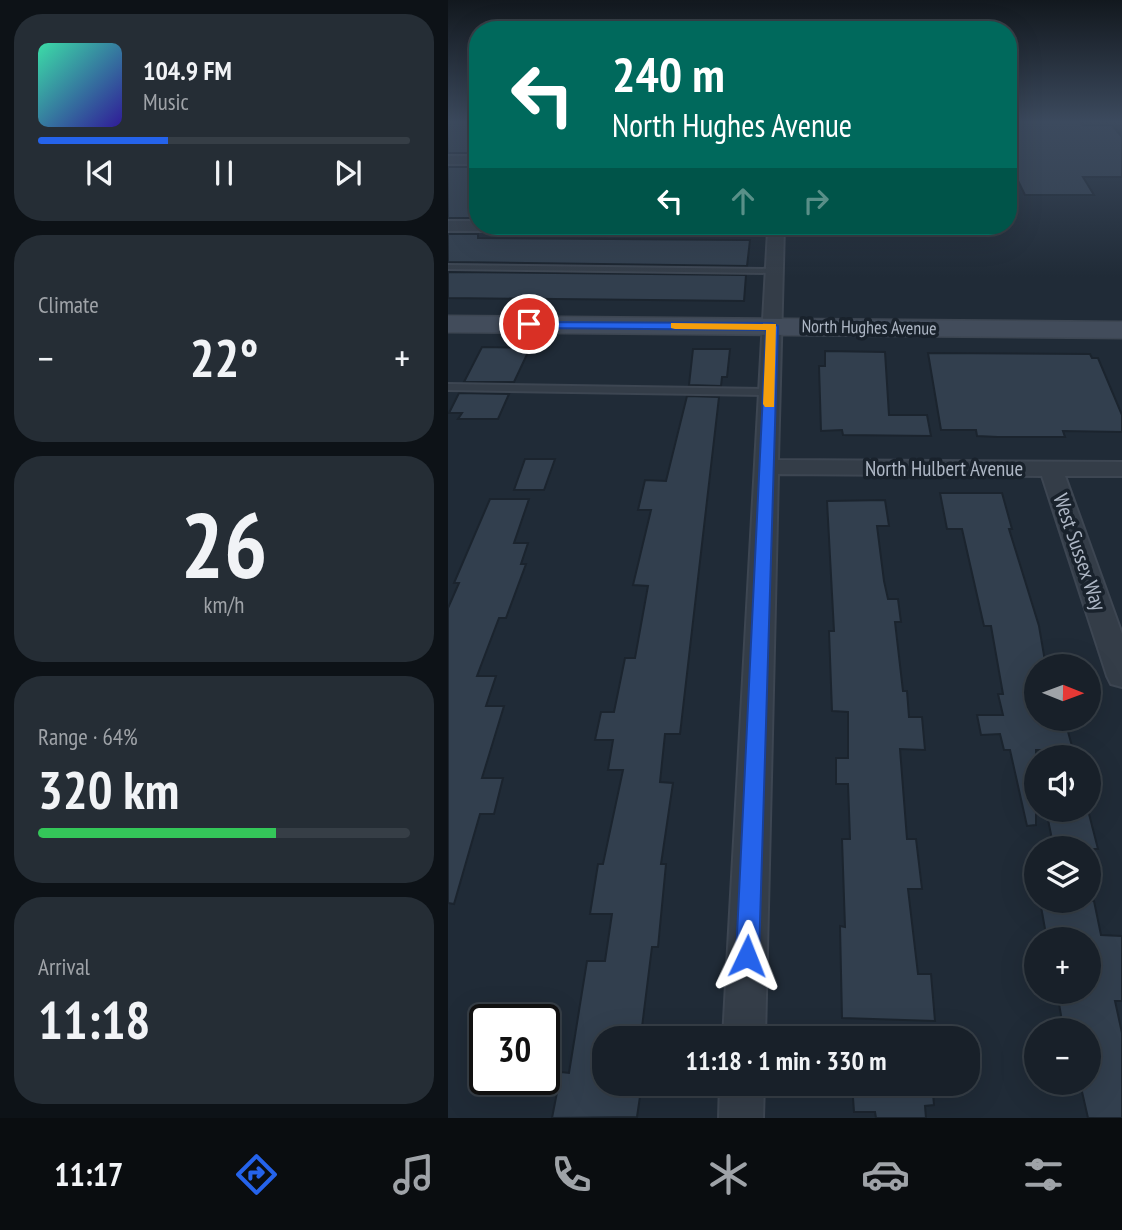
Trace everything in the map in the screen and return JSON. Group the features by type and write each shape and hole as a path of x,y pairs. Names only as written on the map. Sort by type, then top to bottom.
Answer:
{"street":[{"path":"448,226 469,226"},
{"path":"744,1026 776,235"},
{"name":"North Hughes Avenue","path":"448,324 1122,330"},
{"name":"North Hulbert Avenue","path":"766,467 1122,469"},
{"name":"West Sussex Way","path":"1051,468 1122,676"},
{"path":"741,1118 742,1096"}],"lane":[{"path":"448,267 774,271"},
{"path":"448,387 770,392"}],"building":[{"path":"448,173 469,173 469,218 448,218"},
{"path":"1017,173 1122,173 1122,177 1083,177 1094,195 1025,195"},
{"path":"448,234 478,235 478,238 750,240 747,266 448,262"},
{"path":"448,272 746,275 744,301 448,298"},
{"path":"482,347 530,348 514,382 464,382"},
{"path":"693,349 730,349 727,377 722,377 721,386 689,385"},
{"path":"825,351 885,352 889,415 927,415 931,436 843,435 842,430 821,431 819,366 825,366"},
{"path":"928,353 1090,354 1092,358 1098,358 1122,415 1122,432 1063,431 1065,437 998,437 977,436 976,430 941,430"},
{"path":"459,393 509,394 498,419 458,419 462,413 449,413"},
{"path":"687,396 719,397 680,734 665,734 660,782 673,783 661,864 666,864 658,947 652,947 642,1026 592,1026 592,1096 640,1096 637,1117 552,1118 556,1095 560,1095 561,1072 569,1073 587,961 605,961 612,914 590,914 598,864 603,864 623,770 608,770 613,740 595,740 601,712 614,712 625,658 635,658 648,586 633,585 651,510 638,510 645,480 666,481"},
{"path":"525,459 555,459 544,490 514,490"},
{"path":"940,493 1002,493 1012,529 1009,529 1039,626 1044,654 1024,654 1024,732 1068,732 1072,745 1024,745 1024,813 1010,750 1004,750 1000,734 981,735 977,715 1003,715 998,694 1003,694 991,626 984,626 962,529 947,529"},
{"path":"490,499 529,499 514,543 528,543 521,564 526,564 506,618 499,618 477,676 496,676 486,706 504,706 482,778 503,778 494,814 480,814 454,904 448,903 448,608 459,583 454,583"},
{"path":"885,500 889,526 877,526 884,581 888,599 898,599 901,622 895,622 903,691 907,691 909,717 922,717 925,750 900,749 907,839 916,839 922,889 908,889 918,974 931,974 935,1021 842,1018 840,926 845,927 842,839 850,839 848,784 836,784 836,758 848,758 848,712 832,711 829,631 834,631 827,501"},
{"path":"1026,822 1036,822 1036,825 1027,826"},
{"path":"1048,822 1091,822 1095,836 1051,836"},
{"path":"1042,913 1096,913 1099,927 1045,927"},
{"path":"1101,935 1122,936 1122,1001 1115,1001 1122,1033 1122,1118 1088,1118 1083,1095 1101,1095 1101,1018 1061,1018 1059,1004 1101,1004"},
{"path":"853,1096 933,1096 934,1105 925,1106 926,1118 876,1118 875,1112 854,1112"}],"slow traffic":[{"path":"675,325 772,326 770,404"}],"route":[{"path":"529,324 772,326 747,956"}]}
